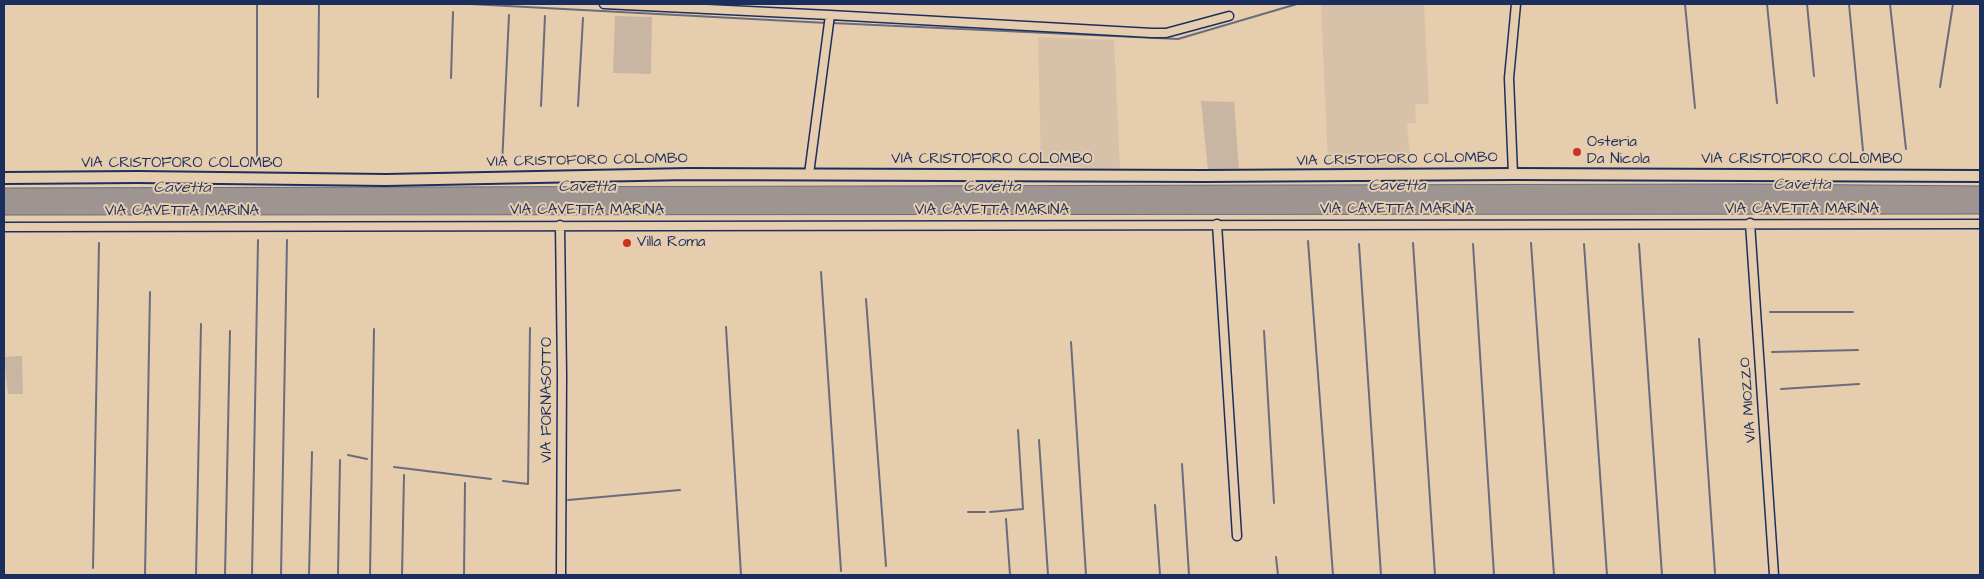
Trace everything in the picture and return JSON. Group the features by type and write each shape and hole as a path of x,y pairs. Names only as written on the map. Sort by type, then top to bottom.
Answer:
{"street":[{"path":"604,4 830,20 1152,33 1166,33 1229,16"},
{"path":"1513,174 1509,78 1516,4"},
{"path":"809,174 830,20"},
{"name":"VIA CRISTOFORO COLOMBO","path":"4,178 138,177 368,180 688,174 1980,176"},
{"path":"1217,224 1237,536"},
{"name":"VIA MIOZZO","path":"1750,224 1774,575"},
{"name":"VIA CAVETTA MARINA","path":"4,227 1980,224"},
{"name":"VIA FORNASOTTO","path":"560,225 562,367 561,575"}],"shaded area":[{"path":"1321,4 1424,4 1429,104 1415,104 1416,123 1409,123 1407,126 1411,170 1331,170 1331,164 1328,164"},
{"path":"615,16 652,17 651,74 613,73"},
{"path":"1038,37 1114,40 1120,168 1083,169 1081,167 1041,166"},
{"path":"1201,101 1234,102 1239,171 1208,171"},
{"path":"22,356 23,394 8,394 4,357"}],"water":[{"name":"Cavetta","path":"1747,184 1980,186 1980,214 4,215 4,188"}],"waterway":[{"path":"257,4 257,165"},
{"path":"318,97 319,4"},
{"path":"470,4 827,23"},
{"path":"832,23 1178,39 1297,4"},
{"path":"1685,4 1695,108"},
{"path":"1767,4 1777,103"},
{"path":"1807,4 1814,76"},
{"path":"1849,4 1864,161"},
{"path":"1890,4 1906,149"},
{"path":"1940,87 1953,4"},
{"path":"451,78 453,12"},
{"path":"502,165 509,15"},
{"path":"541,106 545,16"},
{"path":"578,106 583,18"},
{"path":"252,575 258,240"},
{"path":"281,575 287,240"},
{"path":"1308,241 1333,575"},
{"path":"93,568 99,243"},
{"path":"1413,243 1435,575"},
{"path":"1531,243 1554,575"},
{"path":"1359,244 1381,575"},
{"path":"1473,244 1494,575"},
{"path":"1584,244 1607,575"},
{"path":"1639,244 1662,575"},
{"path":"821,272 841,571"},
{"path":"145,575 150,292"},
{"path":"866,299 886,566"},
{"path":"1770,312 1853,312"},
{"path":"196,575 201,324"},
{"path":"726,327 741,575"},
{"path":"503,481 528,484 530,328"},
{"path":"370,575 374,329"},
{"path":"225,575 230,331"},
{"path":"1264,331 1274,503"},
{"path":"1699,339 1715,573"},
{"path":"1071,342 1086,575"},
{"path":"1772,352 1858,350"},
{"path":"1781,389 1859,384"},
{"path":"990,512 1023,509 1018,430"},
{"path":"1039,440 1048,575"},
{"path":"309,575 312,452"},
{"path":"348,455 367,459"},
{"path":"338,575 340,460"},
{"path":"1182,464 1189,575"},
{"path":"394,467 491,479"},
{"path":"402,575 404,475"},
{"path":"464,575 465,483"},
{"path":"568,500 680,490"},
{"path":"1155,505 1160,575"},
{"path":"968,512 985,512"},
{"path":"1006,519 1010,575"},
{"path":"1276,557 1278,575"}],"place":[{"name":"Osteria Da Nicola","path":"1577,152"},
{"name":"Villa Roma","path":"627,243"}]}
